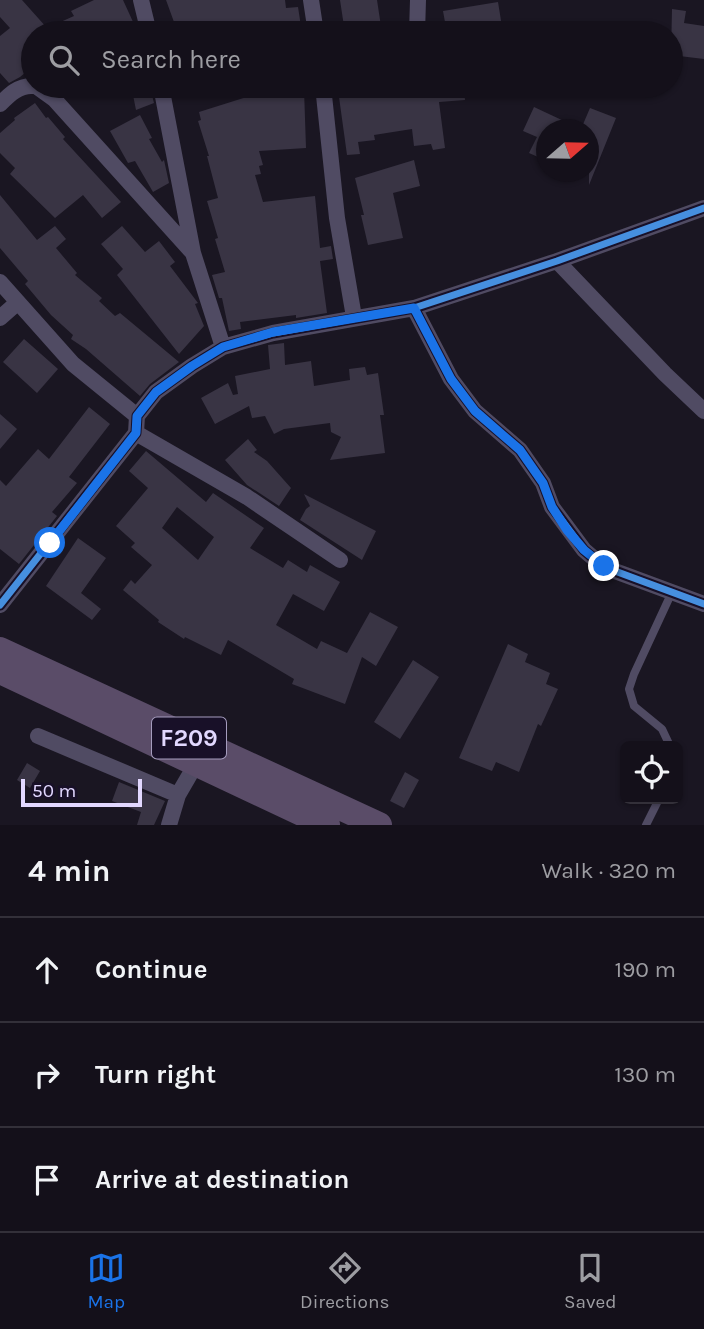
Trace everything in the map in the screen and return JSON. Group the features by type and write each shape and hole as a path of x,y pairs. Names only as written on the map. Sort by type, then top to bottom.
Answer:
{"main road":[{"name":"F209","path":"0,650 379,825"},
{"name":"F209","path":"0,671 327,825"}],"street":[{"path":"141,0 146,21"},
{"path":"311,0 314,21"},
{"path":"417,21 418,0"},
{"path":"0,104 10,93 21,88"},
{"path":"52,98 194,253"},
{"path":"164,98 194,253 223,347"},
{"path":"324,98 337,218 354,317"},
{"path":"0,605 136,424 156,392 223,347 273,332 414,308 557,261 704,208"},
{"path":"557,261 664,374 704,411"},
{"path":"0,282 73,364 136,424 340,559"},
{"path":"0,318 17,303"},
{"path":"414,308 451,379 475,411 520,450 543,483 552,507 584,550 604,566 704,604"},
{"path":"38,736 178,795"},
{"path":"169,825 178,795 196,764"}],"lane":[{"path":"668,741 662,729 634,706 629,689 672,592"},
{"path":"646,825 656,804"}],"building":[{"path":"0,0 22,0 41,21 21,21 21,76 9,83 0,73 0,36 10,28 0,17"},
{"path":"94,0 123,0 133,21 63,21 74,16 71,11"},
{"path":"166,0 285,0 286,8 298,7 300,21 174,21"},
{"path":"340,0 377,0 380,21 343,21"},
{"path":"498,2 501,21 445,21 443,11"},
{"path":"672,9 686,11 684,23 704,26 704,59 683,56 683,21 672,21"},
{"path":"134,98 153,98 154,103 136,110"},
{"path":"243,98 304,98 306,148 259,151 263,165 259,166 261,174 255,175 263,202 315,196 320,248 331,246 333,259 320,261 327,313 240,322 241,329 229,331 222,298 219,298 212,275 225,272 207,201 218,198 198,121 201,120 199,112"},
{"path":"339,98 465,98 439,102 445,148 433,150 431,144 414,146 412,129 374,135 375,140 358,142 360,154 347,155"},
{"path":"35,103 65,137 63,139 121,202 102,218 83,195 55,218 10,174 15,168 0,153 0,133 14,118"},
{"path":"534,107 560,119 536,119 536,137 523,131"},
{"path":"590,108 616,118 599,160 599,119 585,119"},
{"path":"140,115 152,138 149,139 162,162 164,160 169,183 153,192 135,161 128,163 110,131"},
{"path":"536,139 536,156 529,153"},
{"path":"414,160 420,186 393,193 403,238 368,245 355,178"},
{"path":"0,195 37,240 55,226 66,239 56,248 77,273 75,275 102,298 99,301 115,316 120,313 179,362 150,384 140,396 71,339 73,335 51,315 25,284 28,281 0,248"},
{"path":"122,226 145,252 159,241 175,262 170,266 198,303 195,304 204,326 179,354 117,275 123,269 101,244"},
{"path":"24,339 58,369 37,393 3,362"},
{"path":"284,343 285,365 311,361 314,386 350,380 349,369 365,367 367,375 378,373 384,415 380,415 385,453 330,460 341,437 331,432 330,423 284,429 274,434 265,416 252,418 249,406 215,424 201,398 228,383 233,395 238,394 235,376 270,369 268,345"},
{"path":"89,407 110,424 69,477 77,483 52,512 57,516 19,564 0,549 0,480 6,486 38,449 49,459"},
{"path":"0,414 17,429 0,449"},
{"path":"248,439 257,450 254,452 267,461 291,488 279,506 247,485 225,460"},
{"path":"146,451 206,502 213,493 264,528 250,548 283,568 288,560 307,572 310,565 340,582 324,611 293,594 276,625 317,649 321,641 347,653 370,612 398,627 376,666 362,657 345,704 292,684 294,679 228,640 221,655 185,637 184,639 158,622 159,620 123,590 131,580 135,584 152,565 131,547 135,543 116,526 148,488 129,471","holes":["177,507 214,537 198,560 162,528"]},
{"path":"304,494 376,531 362,560 300,520 310,506"},
{"path":"78,538 106,558 81,593 101,609 92,620 46,586"},
{"path":"508,644 528,654 525,662 550,673 546,684 558,689 541,726 538,724 519,772 496,762 492,771 459,758"},
{"path":"413,660 439,677 400,739 374,722"},
{"path":"27,763 40,771 30,788 17,780"},
{"path":"405,772 419,780 404,808 390,801"},
{"path":"119,782 165,801 154,825 137,825 141,812 112,801"}],"cycle path":[{"path":"0,605 136,433 137,416 156,392 223,347 273,333 414,308 557,261 704,208"},
{"path":"414,308 451,379 475,411 520,450 543,483 552,507 584,550 604,567 704,604"}],"route":[{"path":"50,543 136,433 137,416 156,392 192,366 223,347 273,332 414,308 451,379 475,411 520,450 543,483 552,507 567,530 584,550 604,566"}]}
